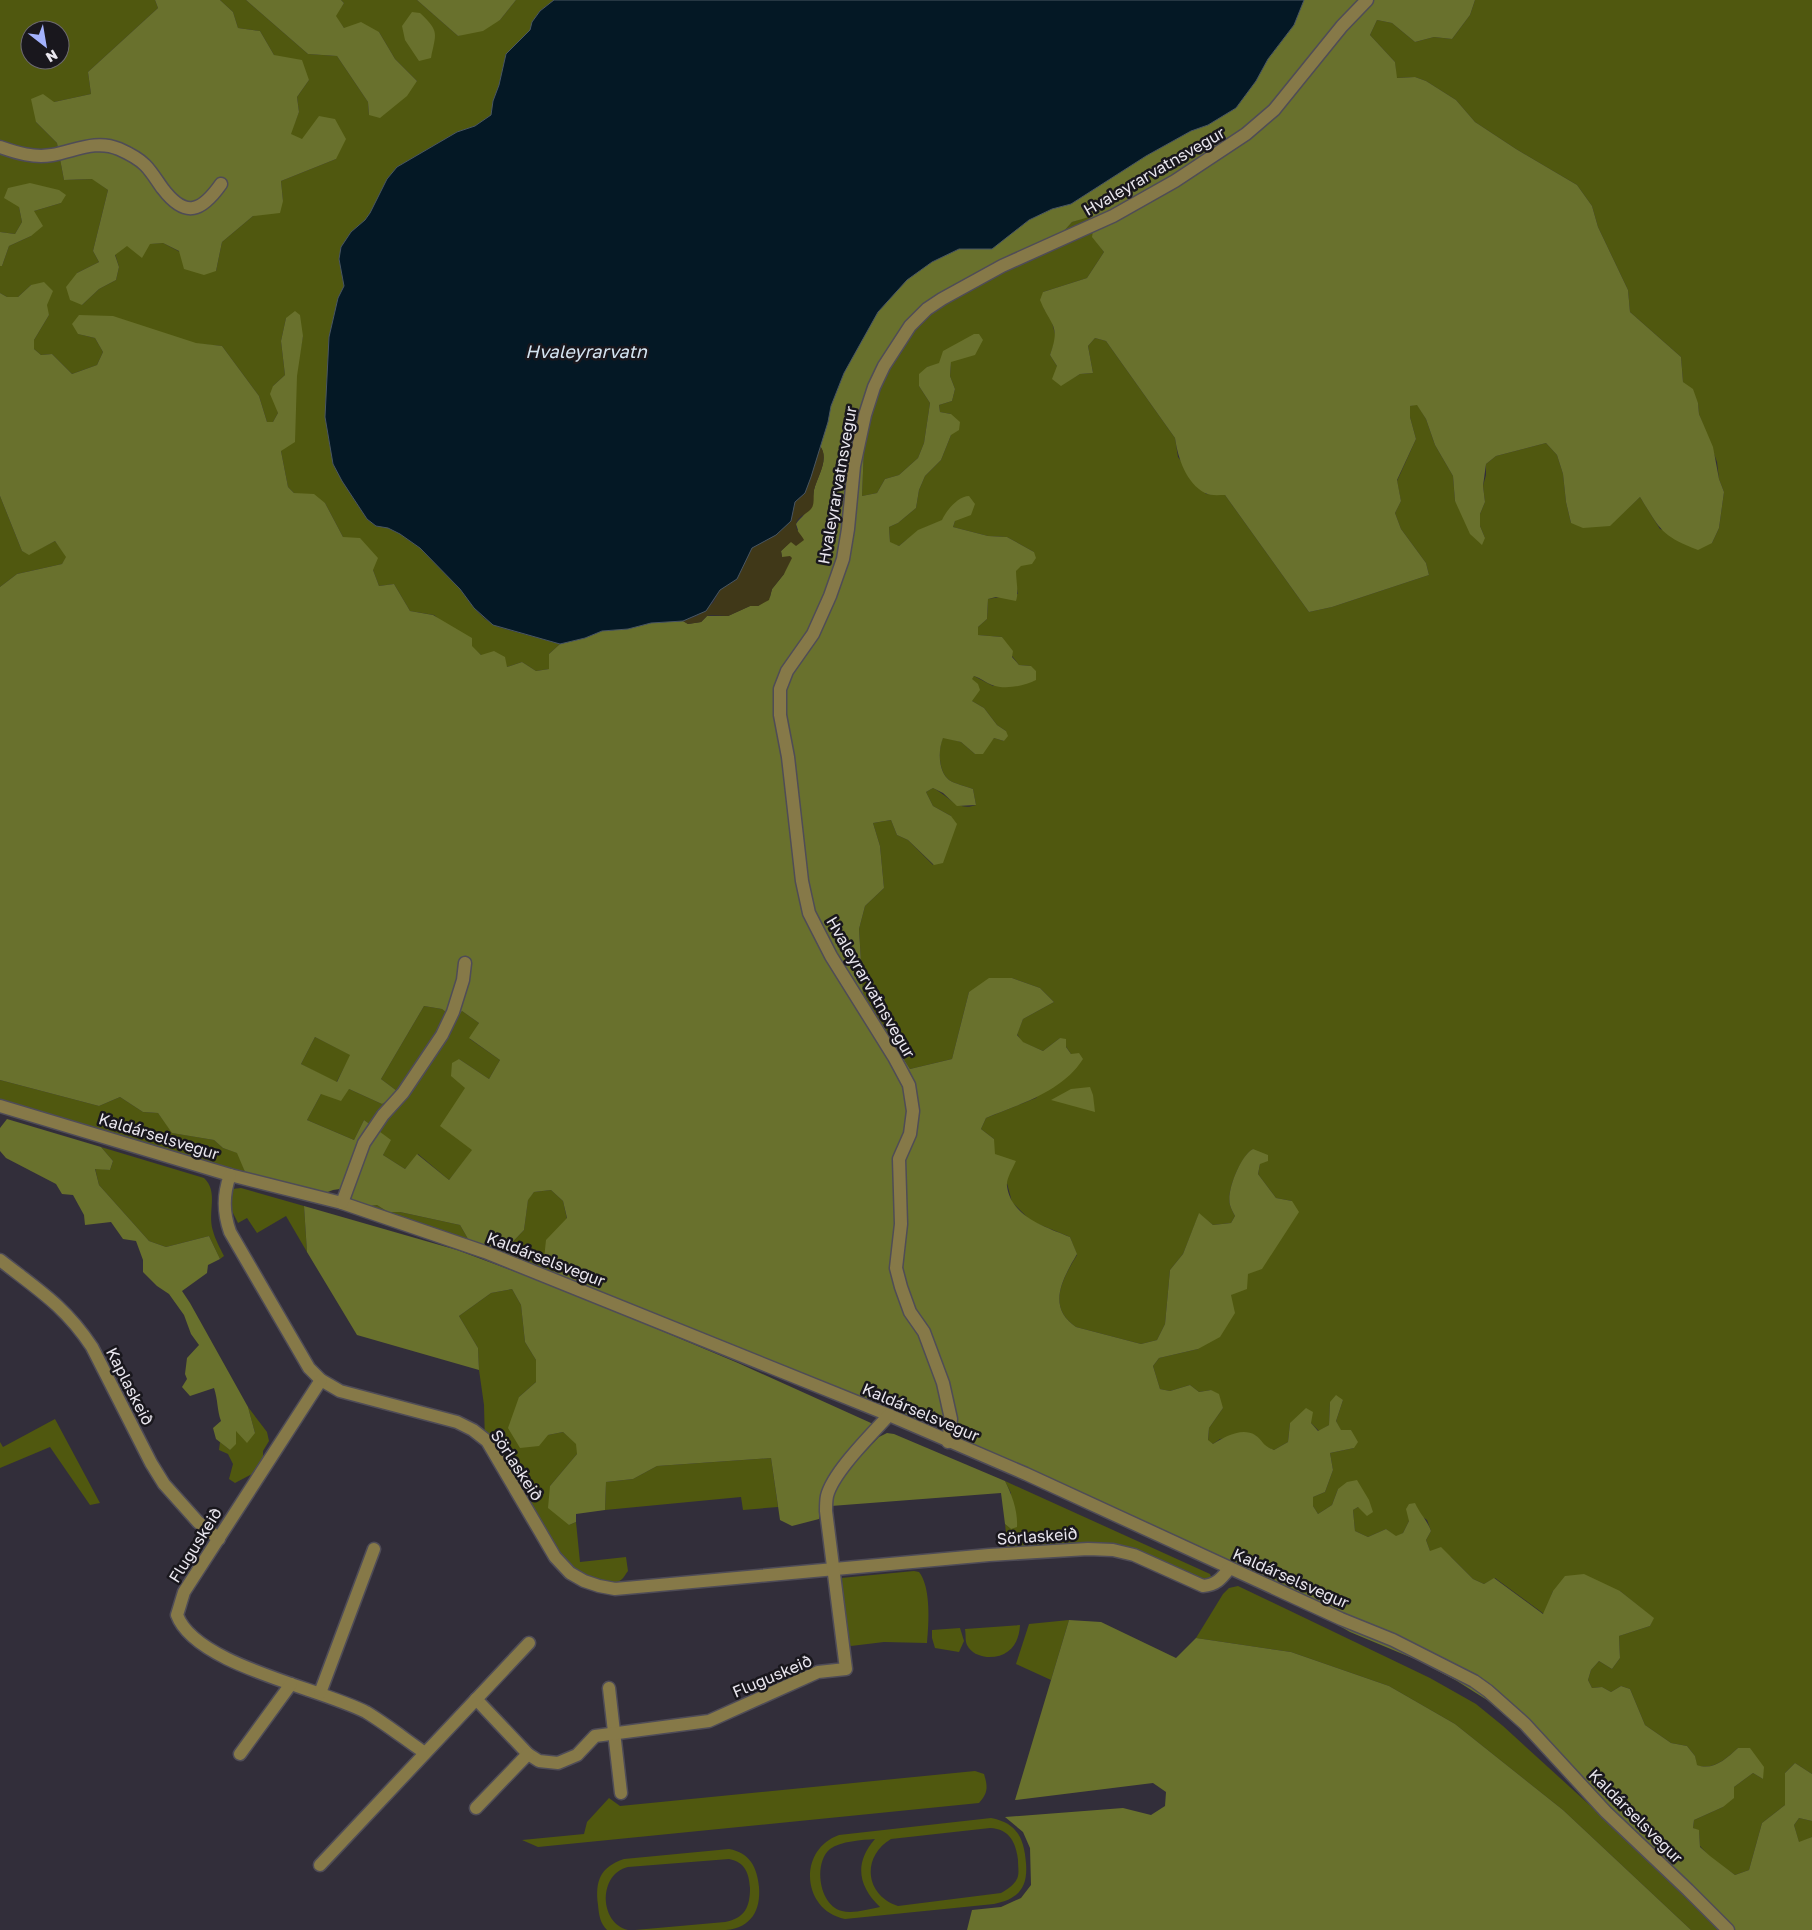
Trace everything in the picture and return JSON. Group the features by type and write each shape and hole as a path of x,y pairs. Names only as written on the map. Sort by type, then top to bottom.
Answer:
{"street":[{"name":"Hvaleyrarvatnsvegur","path":"948,1442 951,1419 943,1383 924,1332 910,1312 900,1287 896,1268 901,1224 899,1159 910,1134 913,1111 909,1085 894,1057 831,956 809,913 802,881 788,757 780,715 780,689 787,671 813,634 830,596 843,559 854,466 865,415 874,387 884,366 910,326 927,309 942,299 1018,258 1113,216 1174,181 1246,134 1274,110 1342,26 1367,0"},
{"path":"0,147 30,156 51,155 80,147 110,146 135,157 144,164 169,196 181,206 189,209 195,209 208,202 221,184"},
{"path":"342,1203 364,1143 383,1115 403,1093 442,1035 453,1012 463,980 465,963"},
{"name":"Kaldárselsvegur","path":"0,1106 230,1175 342,1203 512,1263 889,1415 1035,1478 1229,1569 1353,1624 1394,1640 1467,1677 1488,1691 1525,1724 1606,1812 1728,1930"},
{"name":"Sörlaskeið","path":"230,1175 224,1203 230,1232 304,1361 321,1380 340,1391 457,1422 480,1435 487,1441 555,1557 570,1573 584,1581 615,1589 1088,1549 1113,1550 1134,1555 1203,1586 1213,1585 1229,1569"},
{"name":"Kaplaskeið","path":"0,1260 50,1297 80,1330 92,1347 151,1463 164,1484 189,1512 218,1539"},
{"name":"Fluguskeið","path":"321,1380 184,1592 177,1615 182,1628 217,1653 263,1674 320,1693 366,1713 425,1753"},
{"path":"833,1570 826,1511 827,1495 839,1474 889,1415"},
{"path":"320,1693 374,1549"},
{"name":"Fluguskeið","path":"476,1699 528,1754 539,1761 558,1763 577,1755 596,1736 709,1720 818,1672 846,1669 833,1570"},
{"path":"320,1865 529,1643"},
{"path":"240,1754 291,1684"},
{"path":"609,1688 621,1793"},
{"path":"476,1808 528,1754"}],"green space":[{"path":"0,0 155,0 158,8 88,72 91,94 54,102 36,122 57,143 64,180 93,179 108,190 93,251 99,262 77,273 82,305 99,289 116,280 119,267 115,254 127,245 163,243 216,271 222,242 253,216 283,201 281,181 336,159 290,134 299,112 297,97 309,80 274,55 260,31 238,28 233,12 220,0 246,0 308,54 337,56 368,102 369,115 417,81 395,59 379,32 344,28 335,16 344,3 341,0 417,0 458,36 500,20 516,0 554,0 540,11 532,22 530,30 506,54 499,85 493,101 492,115 475,126 457,132 397,167 387,179 371,213 351,232 341,247 339,259 344,286 338,298 329,337 325,417 333,464 367,519 376,526 388,528 400,534 420,548 460,589 485,619 498,627 560,644 549,654 549,669 536,671 522,662 507,667 481,655 434,615 410,611 394,584 379,586 373,570 343,537 325,503 294,493 288,487 281,451 303,336 286,318 281,341 285,375 273,386 278,413 273,422 267,422 259,396 222,346 78,334 95,338 103,352 97,365 72,374 52,354 41,355 34,349 34,340 49,315 31,285 18,297 7,297 0,293 0,266 2,266 9,246 31,236 34,211 61,203 19,207 22,222 15,234 0,232"},
{"path":"155,0 220,0 233,12 238,28 260,31 274,55 302,60 309,80 297,97 299,112 291,134 302,139 319,116 335,119 346,139 336,159 281,181 283,201 280,213 253,216 222,242 216,271 204,275 184,269 179,251 163,243 150,244 142,258 127,246 115,255 119,267 116,280 99,289 82,305 70,300 66,287 77,273 99,262 93,251 108,190 92,179 64,180 57,143 36,122 31,99 43,94 54,102 91,94 88,72 158,8"},
{"path":"246,0 341,0 344,3 336,16 344,28 361,22 379,32 395,59 417,81 407,96 380,118 369,115 368,102 337,56 308,54"},
{"path":"417,0 516,0 500,20 483,31 458,36"},
{"path":"1304,0 1475,0 1470,15 1452,39 1434,37 1415,42 1392,23 1377,20 1370,35 1395,62 1397,78 1415,77 1426,81 1456,100 1475,122 1577,185 1592,206 1598,227 1628,290 1630,312 1681,357 1683,382 1693,389 1698,403 1699,414 1713,447 1719,479 1724,492 1719,528 1712,543 1698,550 1669,536 1657,524 1640,497 1610,526 1583,528 1571,523 1566,502 1563,474 1557,455 1546,443 1496,456 1486,464 1483,486 1485,502 1480,514 1480,526 1485,538 1482,545 1470,534 1455,501 1453,476 1435,445 1426,419 1417,405 1410,406 1410,417 1416,439 1397,480 1401,501 1395,513 1401,529 1426,563 1429,575 1332,607 1309,612 1225,495 1207,494 1198,489 1193,483 1181,462 1175,438 1106,341 1095,338 1088,346 1093,373 1080,374 1061,386 1052,379 1057,366 1050,355 1055,331 1040,300 1043,292 1087,278 1104,252 1092,237 1094,224 1089,217 1072,222 1055,241 945,294 901,340 872,407 864,448 862,496 877,493 885,479 899,475 918,458 924,443 930,403 919,386 919,374 927,367 939,363 943,351 974,334 979,334 983,340 975,355 951,362 950,376 955,389 952,401 939,405 940,412 951,414 960,422 959,430 951,435 941,460 925,476 919,490 916,508 898,523 889,527 890,542 899,546 918,530 942,520 949,508 961,498 969,496 975,504 971,515 955,521 953,527 988,536 1007,537 1034,552 1036,558 1032,564 1021,566 1016,571 1016,601 996,597 988,599 987,619 978,627 978,635 1002,637 1013,651 1012,657 1019,665 1031,666 1036,671 1036,680 1021,686 1003,687 992,685 974,676 972,679 978,684 980,690 972,701 984,708 997,725 1006,731 1008,736 1004,741 994,738 983,754 975,754 961,742 943,738 940,748 940,760 945,776 954,783 973,789 976,805 957,806 943,793 933,788 926,792 933,806 951,816 957,824 943,863 934,865 908,840 897,835 891,820 873,823 880,846 884,888 865,906 859,929 863,994 910,1069 952,1059 969,992 989,978 1012,978 1040,988 1054,1002 1023,1019 1017,1035 1023,1042 1043,1051 1060,1038 1066,1039 1066,1047 1071,1054 1079,1053 1083,1059 1064,1080 1039,1096 986,1118 981,1129 994,1139 995,1154 1016,1161 1007,1183 1010,1197 1015,1206 1022,1213 1041,1225 1070,1237 1077,1254 1063,1282 1059,1301 1067,1319 1076,1327 1141,1344 1157,1340 1165,1324 1170,1270 1183,1254 1199,1213 1213,1225 1231,1223 1235,1216 1230,1205 1230,1191 1239,1166 1253,1149 1268,1155 1268,1161 1260,1164 1258,1174 1276,1198 1292,1201 1299,1212 1262,1269 1248,1274 1247,1289 1231,1295 1235,1313 1220,1337 1198,1349 1159,1358 1153,1366 1160,1389 1170,1391 1190,1385 1199,1392 1211,1390 1219,1394 1223,1408 1209,1428 1208,1440 1213,1444 1228,1436 1244,1432 1255,1435 1274,1450 1288,1442 1290,1423 1306,1408 1313,1412 1311,1423 1318,1431 1329,1425 1330,1402 1336,1395 1343,1400 1336,1421 1341,1430 1351,1430 1358,1442 1354,1448 1330,1453 1333,1470 1325,1492 1313,1497 1313,1506 1318,1514 1332,1505 1338,1489 1347,1482 1357,1480 1369,1500 1373,1512 1367,1516 1358,1507 1353,1510 1355,1531 1368,1537 1386,1529 1396,1536 1403,1533 1409,1521 1406,1509 1409,1504 1415,1503 1431,1531 1426,1540 1430,1551 1441,1547 1473,1579 1484,1584 1494,1578 1543,1614 1553,1591 1565,1576 1584,1574 1620,1591 1654,1618 1650,1626 1619,1636 1620,1658 1612,1669 1599,1661 1591,1670 1588,1680 1592,1688 1602,1687 1611,1692 1621,1686 1630,1689 1645,1725 1671,1743 1687,1746 1695,1756 1697,1765 1714,1765 1724,1760 1738,1748 1750,1748 1764,1767 1763,1779 1753,1773 1734,1787 1734,1798 1723,1807 1694,1820 1693,1828 1699,1830 1700,1847 1735,1875 1749,1870 1762,1823 1785,1805 1785,1773 1795,1763 1812,1774 1812,1821 1799,1818 1794,1825 1799,1842 1812,1837 1812,1930 1735,1930 1612,1808 1487,1700 1457,1681 1417,1660 1350,1632 954,1446 938,1424 935,1411 911,1421 555,1273 544,1259 546,1240 567,1218 563,1201 551,1190 534,1192 528,1200 524,1230 502,1253 471,1244 460,1225 400,1212 388,1212 377,1205 370,1206 349,1201 353,1187 333,1190 317,1196 248,1179 237,1153 223,1148 214,1140 172,1133 158,1113 143,1112 120,1097 99,1106 0,1080 0,587 17,574 62,564 66,557 55,541 29,555 22,551 0,496 0,293 7,297 18,297 31,285 44,282 53,291 47,305 49,315 34,340 34,349 41,355 52,354 72,374 97,365 103,352 95,338 78,334 72,324 79,315 113,316 196,343 222,346 259,396 267,422 273,422 278,413 270,394 273,386 285,375 281,341 286,318 295,311 300,315 303,336 297,376 295,442 281,451 288,487 294,493 314,494 325,503 343,537 360,538 378,558 373,570 379,586 394,584 410,611 433,615 472,638 472,646 481,655 494,651 505,657 507,667 522,662 536,671 549,669 549,654 560,644 585,638 602,631 628,629 651,623 683,621 688,624 701,622 707,616 728,616 750,606 758,606 770,597 772,589 784,574 786,557 782,557 781,551 798,530 796,524 806,513 811,502 824,457 820,446 831,406 844,373 873,318 907,279 932,262 959,249 991,249 1029,220 1052,209 1071,204 1146,156 1191,131 1208,125 1236,108 1256,81 1268,59 1294,25","holes":["424,1006 442,1009 456,1020 462,1011 479,1023 469,1038 500,1060 489,1079 459,1059 452,1063 451,1076 465,1088 440,1126 472,1150 449,1180 417,1154 405,1169 383,1155 391,1140 364,1120 354,1140 307,1120 321,1094 341,1101 349,1089 382,1104 395,1097 397,1091 381,1079","315,1037 350,1055 337,1082 301,1064"]},
{"path":"1475,0 1812,0 1812,1774 1795,1763 1785,1773 1785,1805 1762,1823 1749,1870 1735,1875 1710,1857 1700,1846 1699,1831 1693,1828 1694,1820 1723,1807 1734,1787 1753,1773 1763,1779 1738,1748 1719,1763 1708,1766 1696,1765 1695,1756 1687,1746 1671,1743 1645,1725 1630,1689 1621,1686 1611,1692 1602,1687 1592,1688 1588,1680 1591,1670 1599,1661 1612,1669 1620,1658 1619,1636 1650,1626 1653,1618 1620,1591 1553,1591 1544,1614 1495,1578 1484,1584 1473,1579 1451,1557 1430,1551 1426,1540 1431,1531 1427,1520 1420,1515 1409,1521 1403,1533 1396,1537 1386,1529 1368,1537 1355,1531 1353,1510 1358,1507 1373,1512 1338,1489 1332,1505 1318,1514 1313,1506 1313,1497 1325,1492 1333,1470 1330,1453 1354,1448 1351,1430 1341,1431 1336,1421 1343,1400 1330,1402 1329,1425 1319,1431 1311,1423 1290,1423 1288,1442 1274,1450 1264,1446 1255,1435 1220,1439 1213,1444 1208,1441 1209,1428 1223,1408 1211,1390 1199,1392 1190,1385 1170,1391 1160,1389 1153,1366 1159,1358 1198,1349 1231,1295 1248,1274 1292,1201 1276,1198 1258,1174 1260,1164 1253,1149 1239,1166 1232,1183 1229,1199 1235,1216 1231,1223 1213,1225 1199,1214 1183,1254 1170,1270 1165,1324 1157,1340 1141,1344 1076,1327 1067,1319 1059,1301 1063,1283 1077,1255 1070,1237 1031,1221 1012,1202 1000,1157 994,1154 994,1139 981,1129 986,1118 1036,1098 1071,1054 1060,1038 1043,1051 1022,1042 1017,1034 1023,1019 1054,1002 1040,988 1012,978 969,992 952,1059 910,1069 863,994 859,929 865,906 884,888 880,846 873,823 891,820 897,835 908,840 933,865 951,816 933,806 926,792 933,788 958,805 969,807 976,805 973,789 951,781 945,776 940,760 941,742 943,737 961,742 975,754 994,738 1004,741 1006,731 997,725 984,708 972,701 971,679 974,676 993,686 1031,666 1019,665 1002,637 978,635 978,627 987,619 988,599 1018,594 1016,570 1034,552 1007,537 988,536 953,527 955,521 947,521 925,528 899,546 890,543 889,527 898,523 916,508 919,490 925,476 941,460 951,435 951,414 940,412 939,405 952,401 955,389 950,376 951,362 927,367 919,386 930,403 924,443 918,458 899,475 885,479 877,493 862,496 864,448 872,407 883,376 921,314 1054,241 1072,222 1089,216 1094,224 1093,237 1104,252 1087,278 1043,292 1044,309 1051,318 1056,338 1050,355 1057,366 1061,385 1080,374 1093,373 1088,346 1095,338 1106,341 1175,438 1178,457 1206,494 1225,495 1309,612 1332,607 1429,575 1426,563 1401,529 1395,513 1401,501 1397,481 1416,439 1410,417 1410,406 1417,404 1426,419 1435,445 1453,476 1455,501 1485,538 1480,526 1480,514 1485,502 1483,486 1486,464 1496,456 1546,443 1557,455 1563,474 1566,502 1571,523 1609,526 1640,497 1660,529 1712,543 1719,528 1724,492 1719,479 1717,462 1699,414 1698,403 1683,382 1681,357 1630,312 1628,290 1598,227 1592,206 1577,185 1475,122 1456,100 1426,81 1415,77 1396,78 1395,62 1370,35 1377,20 1392,23 1415,42 1434,37 1452,39 1470,15"},
{"path":"412,12 420,13 434,29 435,38 431,58 419,61 405,40 402,26"},
{"path":"30,183 59,190 66,195 61,203 34,211 43,226 31,236 9,246 2,266 0,266 0,232 15,234 22,222 19,207 4,198 8,188"},
{"path":"0,496 22,551 29,554 55,541 67,557 62,564 17,574 0,587"},
{"path":"424,1006 442,1009 456,1019 462,1011 479,1023 470,1039 500,1060 489,1079 459,1059 465,1088 473,1150 449,1180 418,1154 405,1169 383,1155 390,1140 364,1120 354,1140 307,1120 321,1094 349,1089 382,1104 397,1091 381,1079"},
{"path":"315,1037 351,1055 336,1083 301,1064"},
{"path":"0,1080 99,1106 120,1097 143,1112 158,1113 173,1133 214,1140 223,1148 238,1153 248,1179 0,1107"},
{"path":"1090,1087 1095,1112 1051,1100 1071,1089"},
{"path":"7,1119 101,1147 113,1161 110,1170 95,1169 99,1185 149,1241 166,1247 209,1236 220,1259 208,1265 207,1273 182,1291 248,1407 255,1433 247,1443 236,1431 236,1444 230,1450 216,1439 213,1428 221,1421 214,1388 190,1396 182,1387 187,1379 185,1374 187,1358 199,1345 191,1334 184,1315 169,1294 157,1286 143,1272 143,1260 136,1241 123,1239 111,1222 85,1225 84,1215 73,1195 62,1194 56,1184 6,1158 0,1151 0,1128"},
{"path":"101,1147 204,1178 211,1190 213,1231 224,1256 220,1259 209,1236 166,1247 149,1241 99,1185 95,1168 110,1170 113,1161"},
{"path":"241,1188 304,1206 307,1252 286,1216 257,1233 247,1218 238,1223 230,1207 232,1189"},
{"path":"551,1190 563,1201 567,1219 544,1259 555,1273 502,1253 524,1230 528,1199 534,1192"},
{"path":"377,1205 388,1212 400,1212 460,1225 471,1244 370,1206"},
{"path":"304,1206 457,1250 567,1291 738,1363 871,1423 872,1430 822,1497 819,1519 792,1526 780,1520 771,1458 657,1466 633,1479 606,1482 605,1510 576,1514 576,1522 569,1525 548,1508 550,1486 577,1454 576,1444 563,1432 548,1435 539,1446 520,1448 508,1428 519,1397 536,1382 536,1360 525,1342 521,1305 512,1289 491,1293 459,1316 478,1348 479,1370 357,1335 307,1252"},
{"path":"512,1289 521,1305 525,1342 536,1360 536,1382 519,1397 548,1435 563,1432 577,1444 577,1454 550,1486 569,1525 576,1522 580,1562 626,1557 628,1571 622,1579 615,1583 593,1579 567,1564 485,1443 484,1405 478,1348 459,1316 491,1293"},
{"path":"248,1407 267,1432 269,1441 263,1451 263,1460 252,1474 235,1483 229,1479 233,1464 228,1454 219,1450 220,1442 230,1450 236,1431 255,1433"},
{"path":"55,1419 100,1503 90,1505 50,1447 0,1468 0,1442 3,1447"},
{"path":"887,1433 894,1434 1005,1481 1014,1503 1017,1527 1011,1529 1005,1524 1001,1493 831,1506 837,1486 849,1468 879,1437"},
{"path":"771,1458 778,1507 743,1510 741,1497 605,1510 606,1482 633,1479 657,1466"},
{"path":"1005,1481 1210,1574 1211,1583 1126,1555 1008,1551 1005,1524 1011,1529 1011,1493"},
{"path":"919,1572 926,1587 929,1616 927,1643 884,1642 851,1646 843,1641 837,1584 841,1578"},
{"path":"1238,1586 1430,1678 1476,1704 1503,1726 1617,1830 1720,1930 1691,1930 1563,1810 1455,1724 1389,1686 1291,1652 1196,1638 1223,1594 1229,1588"},
{"path":"1069,1620 1051,1680 1016,1664 1029,1624"},
{"path":"1069,1620 1101,1622 1176,1658 1196,1638 1291,1652 1389,1686 1455,1724 1563,1810 1691,1930 967,1930 972,1910 1001,1907 1021,1898 1031,1885 1030,1848 1023,1832 1005,1817 1123,1808 1151,1815 1165,1806 1166,1792 1153,1783 1015,1800"},
{"path":"1020,1625 1015,1644 1006,1653 1001,1655 987,1657 978,1655 966,1643 965,1629"},
{"path":"960,1628 964,1641 959,1652 935,1648 932,1630"},
{"path":"975,1771 984,1774 986,1783 986,1793 979,1803 538,1847 522,1840 584,1834 587,1822 609,1798 620,1806"},
{"path":"991,1818 1000,1820 1013,1828 1021,1839 1026,1863 1025,1879 1020,1891 1016,1895 1003,1902 994,1904 845,1919 831,1914 820,1905 813,1893 810,1880 811,1866 816,1853 825,1843 839,1835","holes":["990,1828 1007,1834 1014,1843 1017,1854 1017,1879 1001,1893 898,1906 887,1901 873,1885 871,1865 881,1847 891,1839","875,1839 864,1857 861,1874 867,1891 880,1907 851,1912 842,1911 834,1907 828,1901 821,1883 821,1864 825,1855 830,1849 840,1844"]},
{"path":"1799,1818 1812,1821 1812,1837 1799,1843 1794,1825"},
{"path":"729,1849 742,1854 751,1862 758,1880 759,1895 756,1910 748,1922 742,1926 726,1930 635,1930 725,1922 737,1918 745,1911 749,1901 749,1878 745,1869 739,1863 729,1859 628,1867 618,1871 611,1879 607,1888 607,1909 618,1926 628,1930 607,1930 603,1925 599,1915 597,1889 601,1876 609,1866 624,1859"}],"sand":[{"path":"820,446 824,456 814,490 813,505 796,523 797,530 804,540 796,546 791,542 781,551 782,557 790,556 792,558 784,574 772,589 769,600 758,606 750,606 728,616 711,615 701,622 688,624 683,621 697,616 713,603 720,590 737,579 752,548 776,535 791,521 795,502 805,493"}],"water":[{"name":"Hvaleyrarvatn","path":"554,0 1304,0 1294,25 1268,59 1256,81 1236,108 1208,125 1191,131 1146,156 1071,204 1052,209 1029,220 992,249 959,249 932,262 907,280 878,312 844,373 831,406 811,477 805,493 795,502 791,521 776,535 752,548 737,579 720,590 706,611 683,621 651,623 628,629 602,631 585,638 560,644 493,625 474,608 460,589 420,548 400,534 388,528 376,526 367,519 333,464 325,417 329,337 338,298 344,286 339,259 341,247 351,232 370,213 387,179 397,167 457,132 475,126 491,115 506,54 530,30 532,22 540,11"}]}
